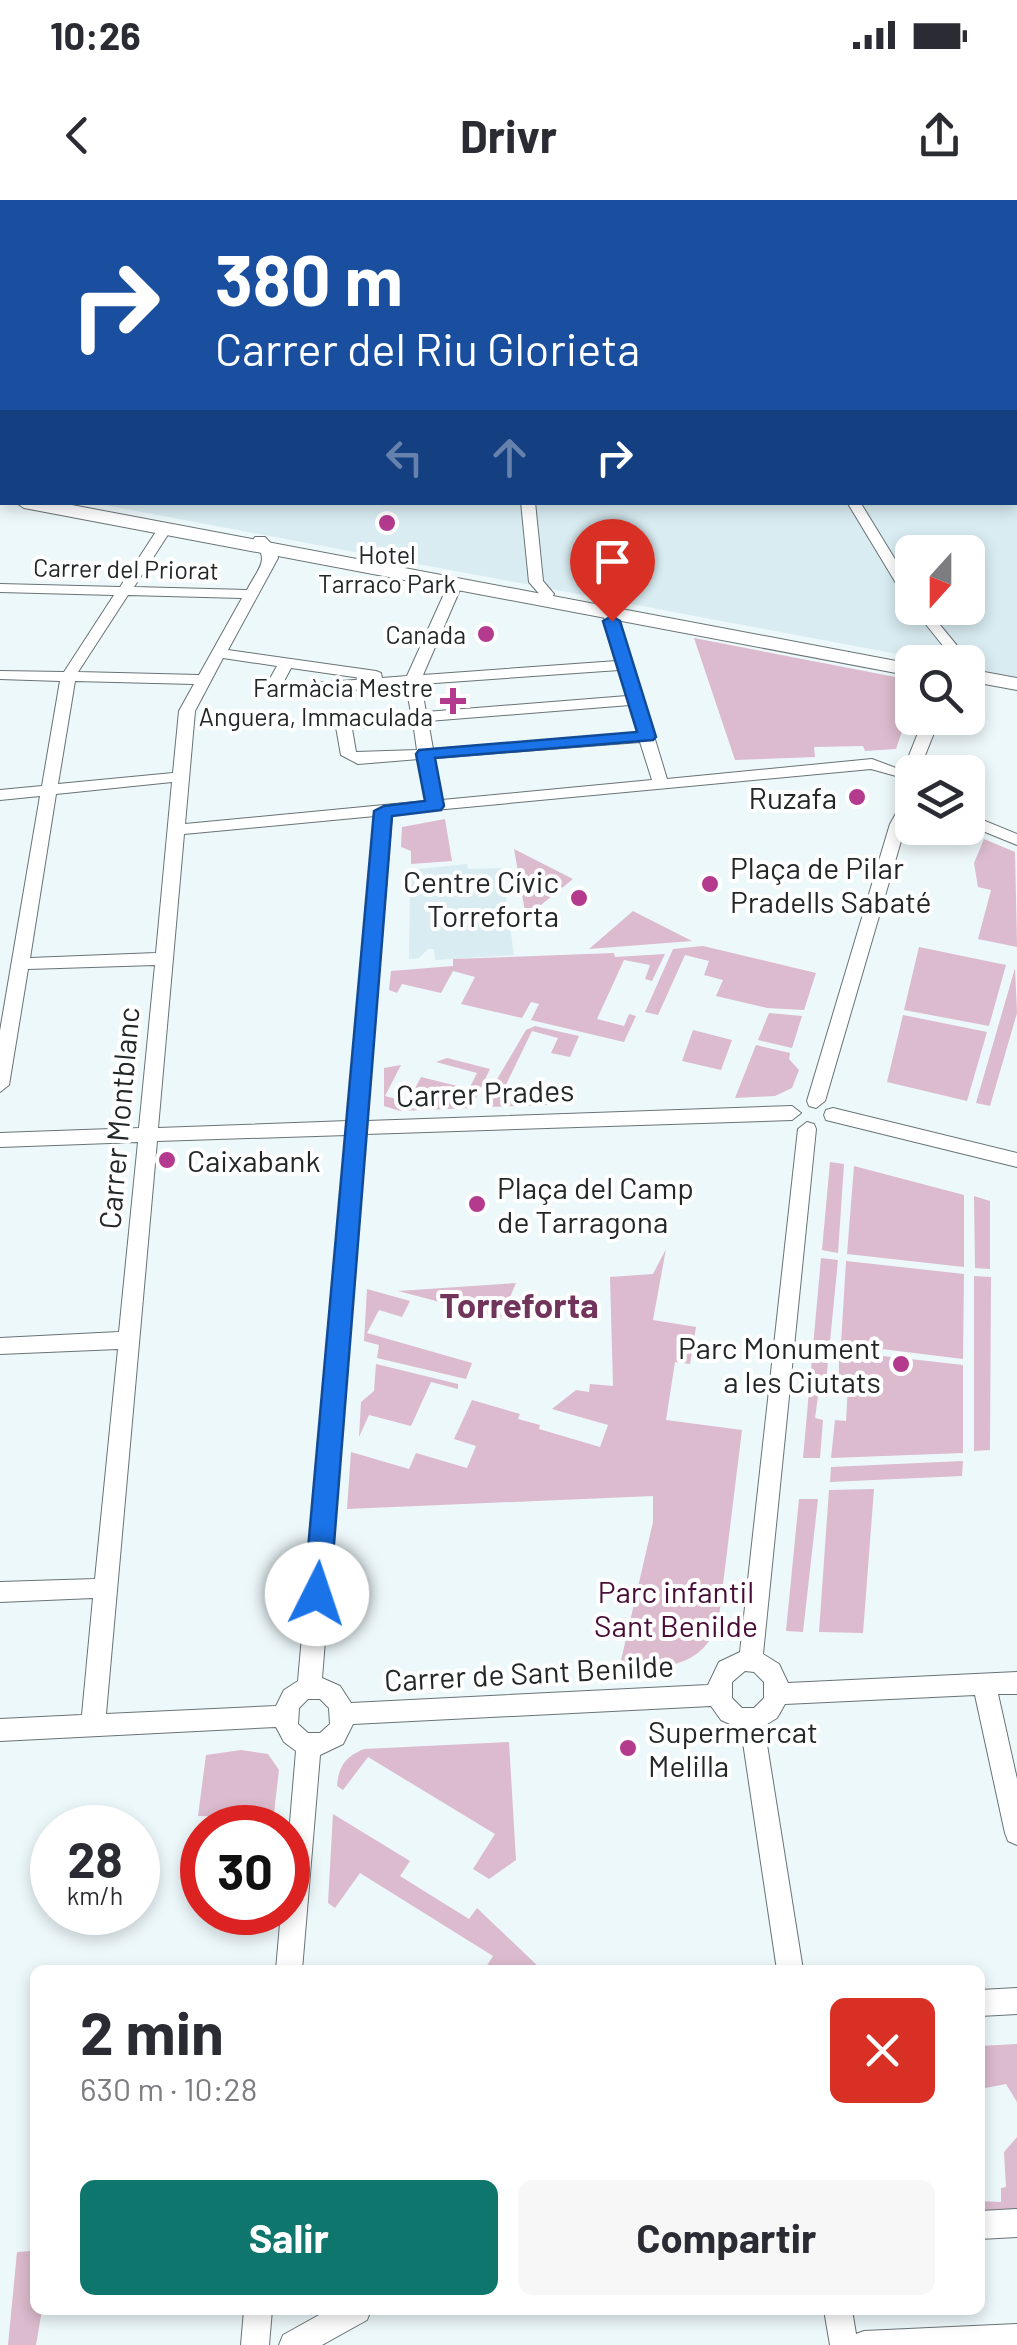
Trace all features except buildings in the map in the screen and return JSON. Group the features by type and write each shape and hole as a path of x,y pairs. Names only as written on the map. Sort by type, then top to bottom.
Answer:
{"main road":[{"path":"39,505 164,530 546,594 895,664"},
{"path":"75,505 456,585 895,664"},
{"path":"985,681 1011,685"}],"street":[{"path":"528,505 536,582 546,594"},
{"path":"855,505 895,570"},
{"path":"0,1085 68,676 164,530"},
{"name":"Carrer Montblanc","path":"92,1726 187,711 271,558 265,545"},
{"path":"435,806 412,681 456,585"},
{"name":"Carrer del Priorat","path":"0,588 251,594"},
{"path":"610,614 661,785"},
{"path":"933,625 950,645"},
{"path":"218,654 412,681"},
{"path":"286,662 275,684 277,689 625,665"},
{"path":"985,673 1011,685"},
{"path":"0,675 204,680"},
{"path":"636,700 354,722 344,727 348,755 358,759 647,737"},
{"path":"174,830 872,764 895,771"},
{"path":"0,795 179,777"},
{"path":"309,1689 384,811"},
{"path":"985,826 1017,840"},
{"path":"816,1102 895,836"},
{"path":"20,964 162,959"},
{"path":"750,1663 800,1103 816,1102 829,1108 833,1115 1017,1160"},
{"path":"800,1121 825,1128 833,1115"},
{"name":"Carrer Prades","path":"0,1140 358,1126 800,1121"},
{"path":"0,1346 128,1340"},
{"path":"0,1592 106,1588"},
{"path":"750,1663 771,1673 779,1694 767,1714 751,1718 733,1714 717,1696 722,1673 734,1664 750,1663"},
{"path":"779,1694 1017,1684"},
{"path":"984,1685 1017,1833"},
{"path":"309,1689 331,1692 343,1705 344,1714 334,1736 308,1743 288,1731 284,1716 290,1701 309,1689"},
{"name":"Carrer de Sant Benilde","path":"344,1714 717,1696"},
{"path":"0,1730 284,1716"},
{"path":"751,1718 789,1965"},
{"path":"288,1965 308,1743"},
{"path":"985,2003 1017,2001"},
{"path":"985,2226 1017,2223"},
{"path":"255,2345 258,2315"},
{"path":"293,2345 348,2315"},
{"path":"839,2315 844,2345"},
{"path":"864,2345 1017,2338"}],"shaded area":[{"path":"105,505 1017,505 1017,677 985,671 985,645 895,645 895,654"},
{"path":"467,864 468,869 502,868 514,955 435,960 434,949 428,949 419,958 409,959 410,875 418,869"}],"green space":[{"path":"694,638 895,677 895,735 901,735 896,749 814,747 815,757 735,760"},
{"path":"445,819 452,861 411,864 411,851 401,847 402,827"},
{"path":"985,839 1015,852 1017,947 978,939 991,890 978,887 974,863"},
{"path":"514,849 573,879 526,917"},
{"path":"633,911 692,941 589,949"},
{"path":"703,946 816,973 804,1010 767,1008 716,996 723,980 704,975 709,961 685,955 658,1015 645,1012 673,949"},
{"path":"919,947 1006,965 989,1026 904,1010"},
{"path":"614,953 615,957 665,954 652,981 645,979 650,965 624,960 597,1019 624,1026 629,1014 636,1016 624,1042 531,1020 539,1004 531,1002 522,1018 461,1004 475,977 453,971 441,993 402,984 397,993 389,990 391,971 453,966 453,959"},
{"path":"1015,968 1017,1013 990,1106 976,1103"},
{"path":"769,1013 802,1016 792,1048 758,1040"},
{"path":"903,1015 987,1032 967,1101 887,1082"},
{"path":"535,1026 579,1036 570,1057 551,1053 558,1038 532,1031 500,1097 526,1104 533,1089 553,1094 548,1105 486,1107 489,1093 526,1030"},
{"path":"693,1030 732,1040 721,1070 682,1061"},
{"path":"756,1045 790,1053 789,1059 799,1070 792,1088 775,1096 735,1098"},
{"path":"447,1058 490,1069 471,1108 400,1111 384,1106 384,1068 401,1065 385,1096 408,1102 421,1077 469,1089 477,1073 436,1062"},
{"path":"830,1162 844,1164 838,1253 822,1250"},
{"path":"854,1166 964,1195 964,1267 847,1254"},
{"path":"974,1196 990,1201 990,1269 975,1268"},
{"name":"Parc infantil Sant Benilde","path":"666,1249 653,1320 696,1327 690,1364 675,1362 666,1420 742,1430 718,1625 701,1651 690,1658 664,1666 619,1669 653,1522 653,1496 347,1509 351,1452 409,1469 416,1453 467,1468 476,1446 454,1439 472,1400 520,1414 518,1419 540,1425 539,1429 600,1447 608,1425 552,1409 576,1390 589,1392 590,1384 613,1386 610,1277 653,1274"},
{"path":"821,1258 838,1260 826,1382 820,1382 815,1418 823,1420 820,1458 803,1458"},
{"path":"846,1261 964,1274 963,1359 841,1344"},
{"path":"974,1276 991,1277 990,1450 974,1451"},
{"path":"516,1283 501,1318 398,1291"},
{"path":"367,1289 410,1301 402,1317 379,1310 367,1333 472,1363 466,1379 377,1358 379,1345 364,1341"},
{"path":"839,1351 963,1365 963,1453 831,1458 835,1420 846,1421 848,1387 839,1384"},
{"path":"376,1364 458,1384 458,1389 431,1382 411,1426 369,1415 359,1437 361,1402 374,1391"},
{"path":"963,1461 962,1476 830,1482 831,1467"},
{"path":"874,1489 863,1633 819,1632 829,1490"},
{"path":"799,1499 818,1499 803,1632 786,1631"},
{"path":"509,1742 516,1860 489,1879 473,1869 495,1834 368,1757 343,1790 337,1786 344,1763 364,1749"},
{"path":"241,1750 268,1754 279,1770 275,1805 199,1805 206,1755"},
{"path":"333,1814 410,1861 400,1876 469,1919 477,1908 537,1965 487,1965 493,1956 360,1873 335,1908 328,1903"},
{"path":"1017,2044 1017,2102 1006,2084 985,2088 985,2046"},
{"path":"1017,2137 1017,2211 985,2213 985,2201 1001,2202 1001,2188 1006,2187 1004,2152"},
{"path":"30,2251 30,2315 41,2315 36,2345 8,2345 17,2252"}],"railway":[{"path":"948,200 1017,200"}],"place":[{"name":"Hotel Tarraco Park","path":"387,523"},
{"name":"Canada","path":"486,634"},
{"name":"Farmàcia Mestre Anguera, Immaculada","path":"453,701"},
{"name":"Ruzafa","path":"857,797"},
{"name":"Plaça de Pilar Pradells Sabaté","path":"710,884"},
{"name":"Centre Cívic Torreforta","path":"579,898"},
{"name":"Caixabank","path":"167,1160"},
{"name":"Plaça del Camp de Tarragona","path":"477,1204"},
{"name":"Parc Monument a les Ciutats","path":"901,1364"},
{"name":"Supermercat Melilla","path":"628,1748"}],"district":[{"name":"Torreforta","path":"519,1304"}],"route":[{"path":"317,1594 384,811 435,806 425,754 647,737 612,621"}]}
